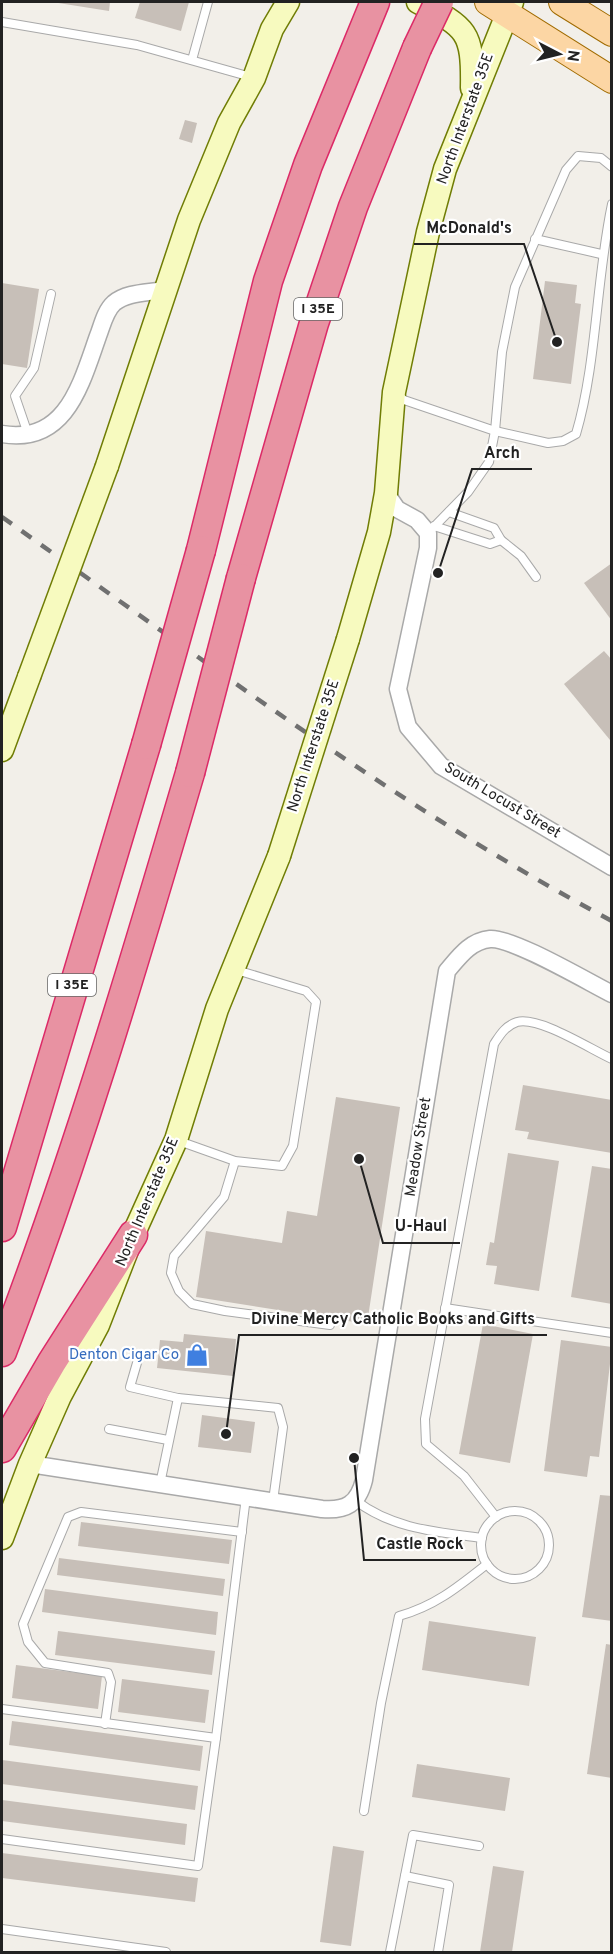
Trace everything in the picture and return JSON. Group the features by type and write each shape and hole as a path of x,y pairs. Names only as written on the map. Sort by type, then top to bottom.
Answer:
{"highway":[{"name":"I 35E","path":"2,1352 44,1242 138,950 190,772 241,578 314,322 353,207 417,48 439,2"},
{"name":"I 35E","path":"2,1227 146,745 201,549 268,281 308,165 370,11"},
{"path":"2,1448 52,1362 133,1235"}],"main road":[{"path":"2,750 106,466 163,291 229,123 254,78 272,29 288,2"},
{"path":"418,2 455,21 467,33 472,62 471,105"},
{"path":"562,2 612,33"},
{"path":"503,5 612,80"},
{"name":"North Interstate 35E","path":"2,1538 30,1464 60,1396 98,1325 133,1235 176,1140 217,1009 279,856 380,532 386,493 394,392 428,232 445,169 471,105 503,5"}],"street":[{"path":"2,434 28,435 40,431 60,418 75,398 104,320 115,303 127,296 163,291"},
{"path":"386,493 397,509 431,529"},
{"name":"South Locust Street","path":"431,529 398,689 408,728 441,766 612,867"},
{"name":"Meadow Street","path":"355,1500 364,1480 447,971 466,948 491,939 514,944 612,994"},
{"path":"30,1464 339,1510 350,1507 355,1500"}],"lane":[{"path":"192,60 208,2"},
{"path":"2,22 138,45 254,78"},
{"path":"431,529 468,492 489,462 495,431 502,352 515,287 566,170 578,156 601,158 612,167"},
{"path":"394,392 404,400 495,431 548,443 563,441 576,434 584,406 601,254 612,204"},
{"path":"535,239 601,254"},
{"path":"28,435 15,396 34,368 51,294"},
{"path":"449,512 494,528 501,540 521,556 536,577"},
{"path":"431,529 490,544 501,540"},
{"path":"176,1140 235,1161 282,1166 293,1146 316,1002 306,991 243,972 234,965"},
{"path":"496,1516 464,1476 426,1444 424,1419 494,1044 504,1029 517,1022 535,1022 612,1059"},
{"path":"235,1161 224,1197 174,1256 171,1273 179,1291 192,1304 225,1311 330,1325"},
{"path":"445,1308 612,1333"},
{"path":"139,1356 130,1387 178,1398 278,1408 283,1427 273,1501"},
{"path":"160,1484 178,1398"},
{"path":"109,1429 168,1440"},
{"path":"2,1839 198,1866 246,1497"},
{"path":"355,1500 380,1516 413,1529 482,1538"},
{"path":"508,1511 522,1511 534,1516 543,1526 549,1538 548,1552 539,1569 522,1579 508,1578 496,1574 487,1564 482,1552 482,1538 487,1526 496,1516 508,1511"},
{"path":"105,1724 111,1682 108,1672 45,1663 28,1642 23,1624 68,1517 81,1512 242,1532"},
{"path":"364,1811 383,1691 399,1616 424,1609 448,1596 487,1564"},
{"path":"2,1709 216,1738"},
{"path":"390,1953 413,1835 479,1845"},
{"path":"405,1876 448,1885 438,1953"},
{"path":"2,1929 166,1953"}],"building":[{"path":"52,2 110,2 109,11"},
{"path":"140,2 189,2 181,31 135,18"},
{"path":"185,120 197,123 192,143 179,139"},
{"path":"545,281 577,285 575,303 581,304 571,384 533,379"},
{"path":"2,283 39,289 27,368 2,364"},
{"path":"612,563 612,621 584,583"},
{"path":"604,651 612,660 610,740 564,684"},
{"path":"523,1085 612,1100 612,1153 527,1139 529,1132 515,1130"},
{"path":"336,1097 400,1107 367,1324 196,1297 206,1231 282,1243 287,1211 317,1216"},
{"path":"508,1153 559,1161 539,1291 494,1284 497,1266 486,1265 490,1242 494,1243"},
{"path":"592,1166 612,1169 612,1304 571,1297"},
{"path":"483,1324 533,1334 510,1463 459,1454"},
{"name":"Denton Cigar Co","path":"184,1334 236,1339 233,1376 157,1368 160,1340 183,1342"},
{"path":"561,1340 612,1347 599,1457 590,1456 587,1477 544,1471"},
{"path":"202,1415 255,1422 251,1453 198,1447"},
{"path":"600,1495 612,1496 612,1621 582,1617"},
{"path":"81,1522 232,1540 229,1564 78,1546"},
{"path":"59,1558 225,1579 223,1596 57,1575"},
{"path":"45,1589 218,1612 216,1635 42,1612"},
{"path":"429,1621 536,1637 529,1686 422,1670"},
{"path":"58,1631 215,1651 212,1675 55,1655"},
{"path":"606,1644 612,1645 612,1778 587,1774"},
{"path":"16,1665 102,1676 98,1709 12,1698"},
{"path":"122,1679 209,1690 205,1723 118,1712"},
{"path":"12,1721 203,1746 200,1771 9,1745"},
{"path":"2,1760 198,1786 195,1810 2,1784"},
{"path":"417,1764 510,1778 505,1811 412,1797"},
{"path":"2,1800 187,1824 185,1845 2,1821"},
{"path":"333,1846 364,1851 351,1946 320,1942"},
{"path":"2,1853 198,1878 195,1902 2,1878"},
{"path":"493,1866 524,1871 512,1952 480,1952"}],"railway":[{"path":"2,517 301,729 377,780 532,876 612,921"}],"place":[{"name":"McDonald's","path":"557,342"},
{"name":"Arch","path":"438,573"},
{"name":"U-Haul","path":"359,1159"},
{"name":"Denton Cigar Co","path":"197,1355"},
{"name":"Divine Mercy Catholic Books and Gifts","path":"226,1434"},
{"name":"Castle Rock","path":"354,1458"}]}
